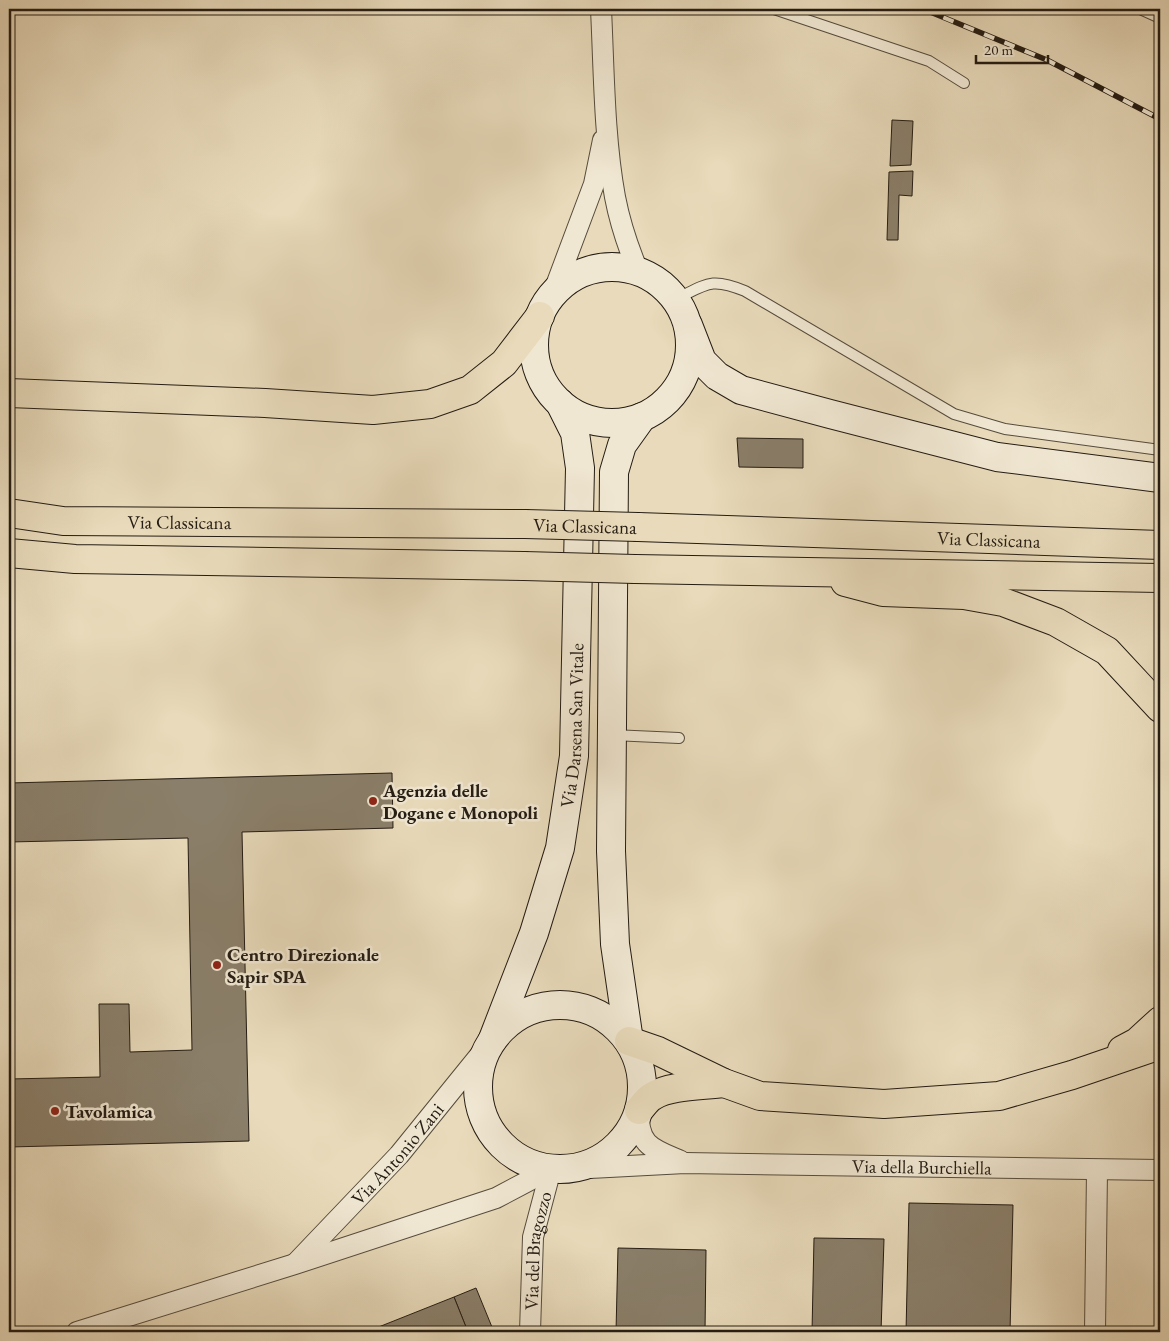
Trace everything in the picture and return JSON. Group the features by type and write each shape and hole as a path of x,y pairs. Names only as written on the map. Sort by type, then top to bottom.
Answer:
{"highway":[{"path":"9,393 265,403 373,410 430,404 470,390 504,364 546,306"},
{"name":"Via Classicana","path":"9,513 63,521 525,524 1160,545"},
{"name":"Via Classicana","path":"9,553 75,559 1160,578"},
{"path":"802,571 882,592 964,595 1003,602 1038,615 1056,622 1107,651 1160,708"},
{"path":"1072,1075 1137,1042 1160,1021"},
{"path":"629,1042 658,1051 724,1084 760,1096 884,1104 1000,1096 1160,1046"},
{"path":"639,1110 651,1096 659,1093 677,1088 724,1084"}],"street":[{"name":"Via Darsena San Vitale","path":"601,9 607,124 615,196 625,238 638,271"},
{"name":"Via Darsena San Vitale","path":"493,1038 534,933 560,848 574,756 580,468 575,433 560,403 545,385 536,363 534,340 594,184 607,124"},
{"name":"Via Darsena San Vitale","path":"546,306 569,280 590,270 614,267 638,271 659,282 676,299 688,324 690,350 685,374 672,396 664,405 642,417 621,423 599,422 578,416 560,403"},
{"path":"688,324 702,361 717,376 741,390 997,457 1160,478"},
{"name":"Via Darsena San Vitale","path":"629,1042 615,944 611,851 614,472 622,445 642,417"},
{"path":"562,1004 588,1009 611,1022 629,1042 639,1063 642,1087 639,1110 629,1132 614,1150 594,1162 561,1169 528,1163 507,1150 490,1132 480,1109 478,1085 482,1060 493,1038 512,1020 536,1008 562,1004"},
{"name":"Via Antonio Zani","path":"295,1264 398,1155 493,1038"},
{"name":"Via della Burchiella","path":"639,1110 638,1126 651,1148 685,1163"},
{"name":"Via della Burchiella","path":"561,1169 685,1163 1160,1170"},
{"name":"Via Antonio Zani","path":"77,1332 295,1264 496,1198 561,1169"},
{"name":"Via del Bragozzo","path":"530,1332 534,1237 561,1169"},
{"path":"1095,1332 1098,1170"}],"lane":[{"path":"774,9 930,61 964,83"},
{"path":"1140,9 1160,18"},
{"path":"676,299 709,283 727,283 746,291 954,414 1006,429 1160,450"},
{"path":"612,735 679,738"}],"building":[{"path":"892,120 913,121 911,165 890,166"},
{"path":"913,171 912,196 899,195 898,240 887,240 889,172"},
{"path":"737,438 803,439 803,468 739,467"},
{"path":"392,773 393,828 242,832 249,1141 9,1147 9,1079 100,1077 99,1004 129,1004 130,1052 192,1050 188,838 9,842 9,783"},
{"path":"909,1203 1013,1205 1010,1332 906,1332"},
{"path":"814,1238 884,1239 881,1332 812,1332"},
{"path":"618,1248 706,1250 705,1332 616,1332"},
{"path":"476,1288 494,1332 468,1332 454,1297"},
{"path":"454,1297 468,1332 366,1332"}],"railway":[{"path":"923,9 1047,60 1160,119"}],"place":[{"name":"Agenzia delle Dogane e Monopoli","path":"373,801"},
{"name":"Centro Direzionale Sapir SPA","path":"217,965"},
{"name":"Tavolamica","path":"55,1111"}]}
